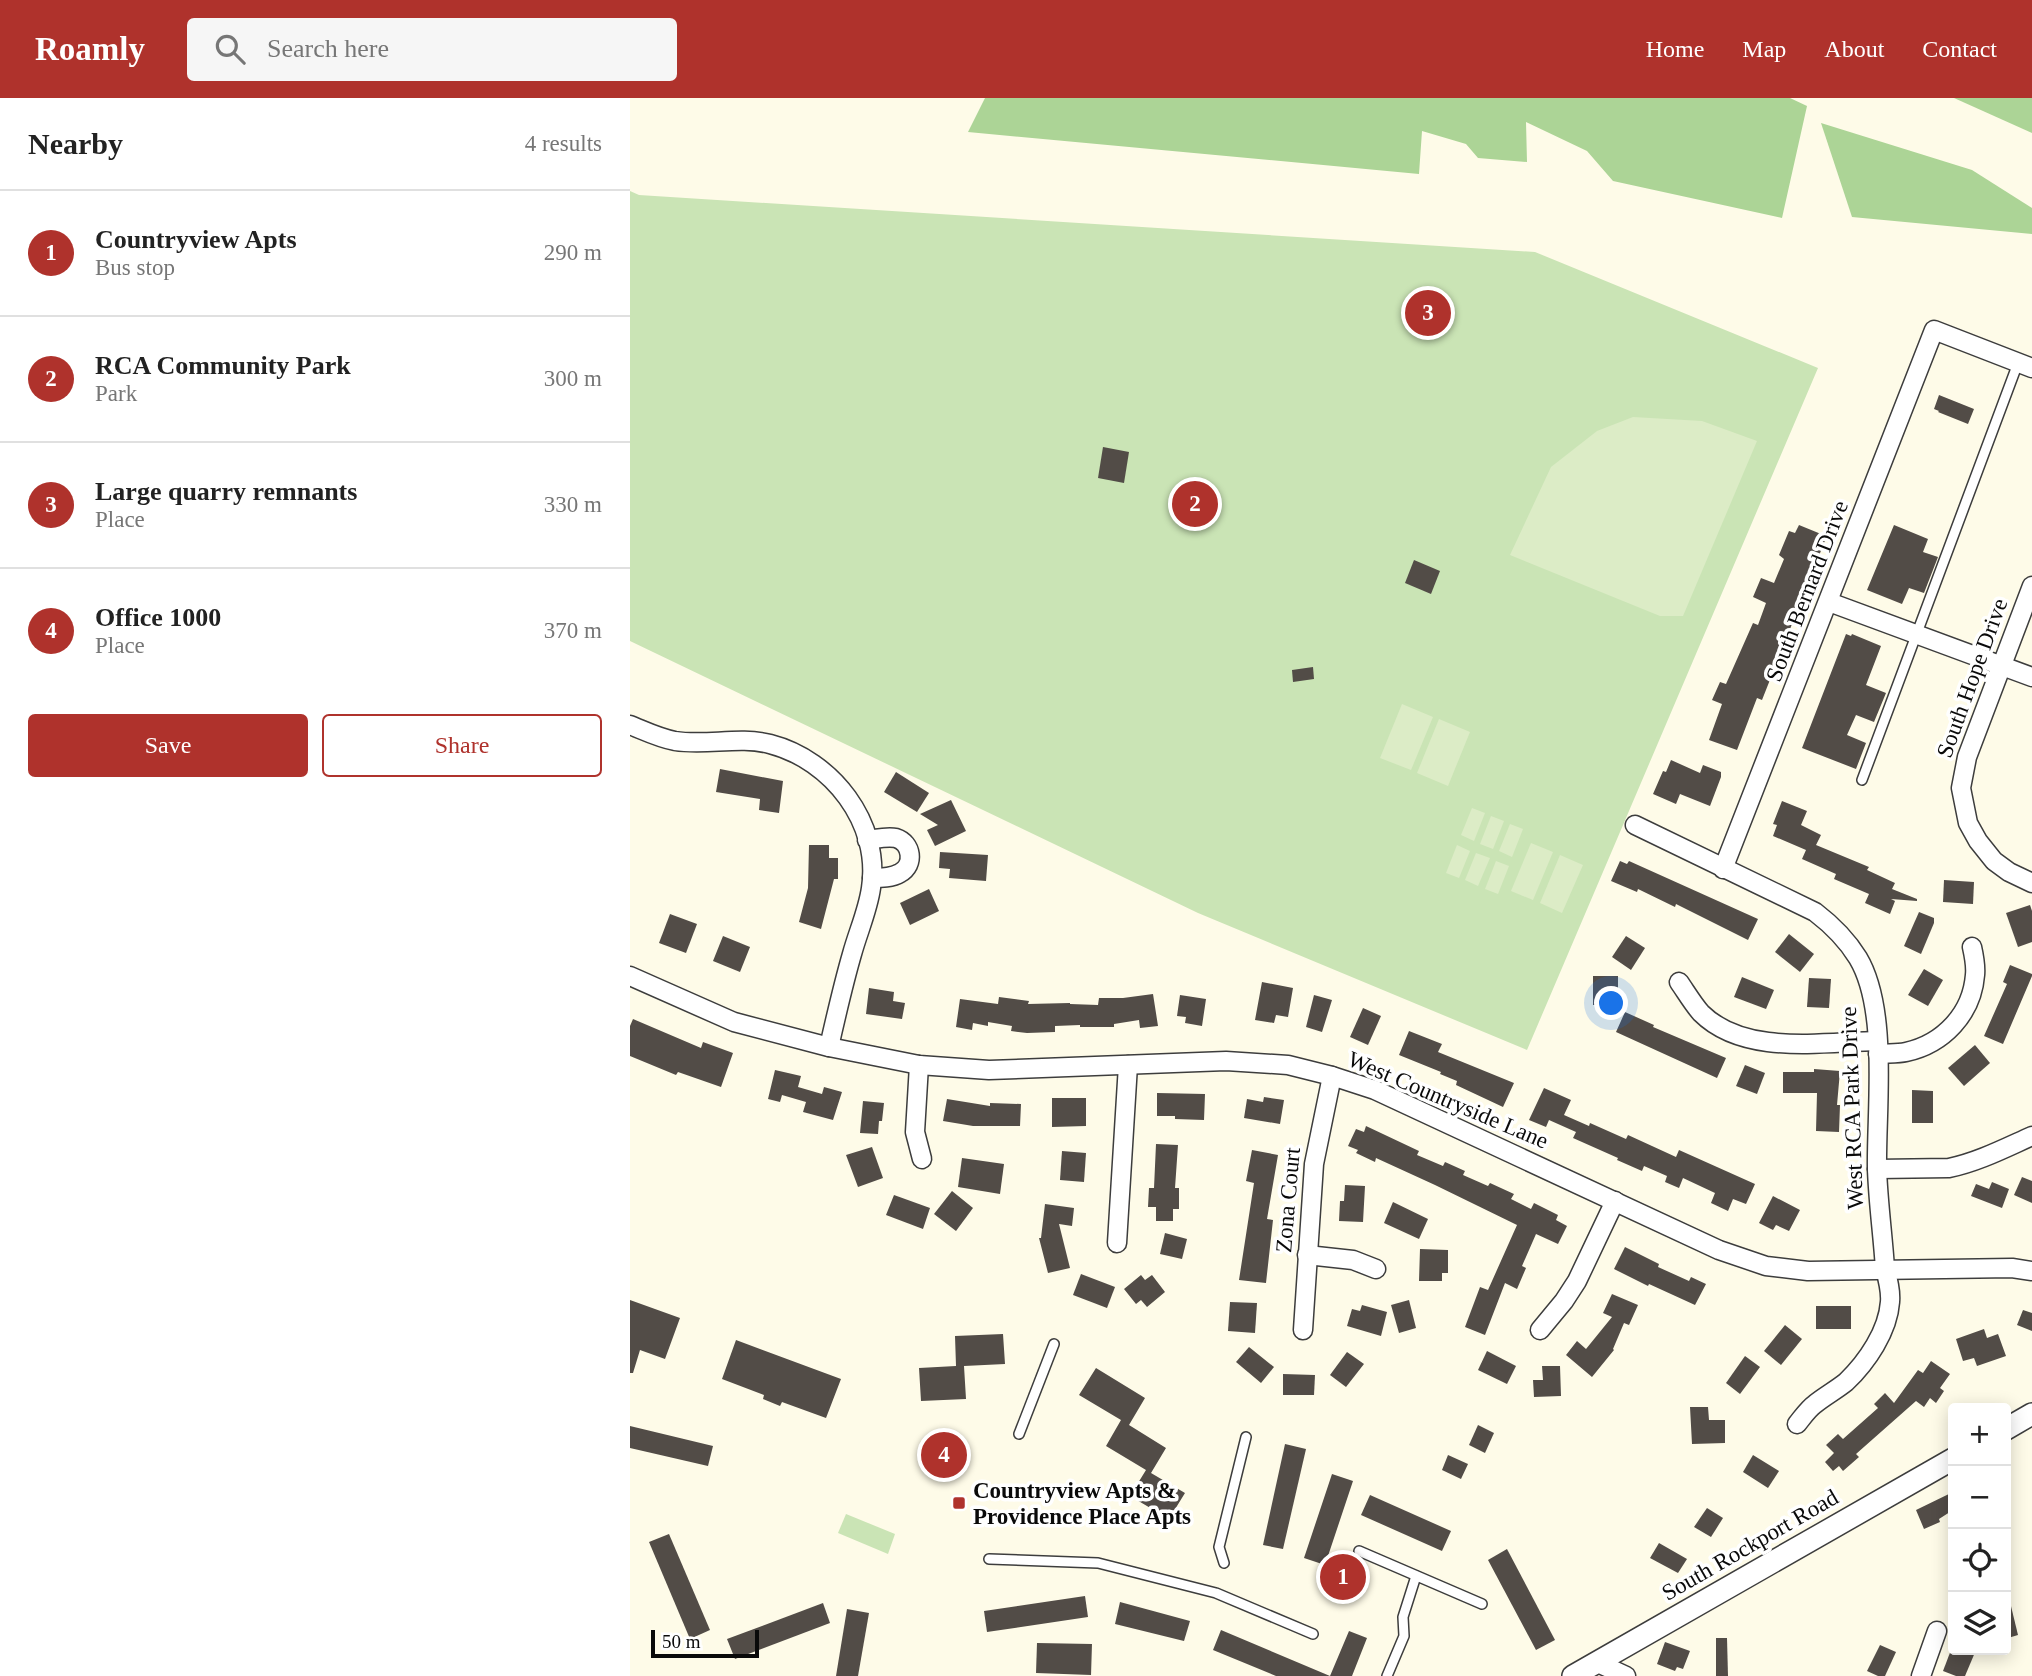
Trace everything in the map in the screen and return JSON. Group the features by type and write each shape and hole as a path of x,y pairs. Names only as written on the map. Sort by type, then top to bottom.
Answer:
{"street":[{"name":"South Bernard Drive","path":"1723,869 1934,330 2025,365"},
{"name":"South Hope Drive","path":"2032,586 1966,757 1961,788 1968,822 1978,841 1994,861 2032,883"},
{"path":"1829,602 2032,677"},
{"path":"630,725 676,741 757,741 783,748 817,766 835,781 856,811 870,854 871,889 829,1047"},
{"name":"West RCA Park Drive","path":"1635,825 1815,912 1841,935 1859,960 1873,1000 1877,1047 1877,1169 1885,1269 1890,1285 1888,1315 1875,1345 1848,1380 1813,1405 1797,1424"},
{"path":"867,840 885,837 900,839 910,854 904,871 897,875 872,878"},
{"path":"1679,982 1702,1013 1738,1035 1774,1043 1877,1047 1903,1053 1924,1047 1945,1035 1954,1025 1970,999 1974,985 1976,972 1972,947"},
{"name":"West Countryside Lane","path":"630,976 734,1022 829,1047 919,1065 989,1070 1226,1061 1288,1065 1332,1076 1375,1090 1719,1250 1766,1266 1808,1271 2012,1268 2032,1271"},
{"path":"919,1065 915,1132 922,1159"},
{"path":"1117,1243 1128,1065"},
{"name":"Zona Court","path":"1303,1330 1314,1164 1332,1076"},
{"path":"1877,1169 1957,1166 2032,1136"},
{"path":"1540,1330 1577,1281 1615,1200"},
{"path":"1307,1255 1353,1261 1376,1269"},
{"path":"2011,1426 2032,1414"},
{"name":"South Rockport Road","path":"1573,1676 1948,1462"},
{"path":"1921,1676 1937,1631"},
{"path":"1598,1662 1626,1676"}],"lane":[{"path":"1862,780 1917,634 2025,365"},
{"path":"1018,1434 1054,1344"},
{"path":"1224,1563 1219,1547 1246,1437"},
{"path":"1359,1551 1482,1604"},
{"path":"989,1559 1098,1563 1216,1593 1313,1634"},
{"path":"1387,1676 1404,1636 1403,1617 1416,1576"}],"green space":[{"path":"985,98 1790,98 1807,106 1782,218 1613,181 1587,151 1526,122 1527,162 1478,158 1466,144 1422,131 1419,174 968,132"},
{"path":"1954,98 2032,98 2032,133"},
{"path":"1821,123 1972,170 2032,208 2032,234 1852,217"},
{"path":"630,191 639,195 1535,252 1818,368 1527,1050 1198,913 630,641"},
{"path":"1633,417 1702,421 1757,441 1683,616 1660,616 1510,555 1551,467 1597,431"},
{"path":"1402,704 1433,717 1411,770 1380,758"},
{"path":"1439,719 1470,732 1448,786 1417,773"},
{"path":"1472,808 1485,813 1474,841 1461,835"},
{"path":"1491,816 1504,821 1493,849 1480,844"},
{"path":"1510,824 1523,829 1512,857 1499,851"},
{"path":"1531,843 1553,852 1533,900 1511,891"},
{"path":"1457,845 1470,851 1459,878 1446,873"},
{"path":"1476,853 1490,858 1478,886 1465,880"},
{"path":"1560,855 1583,865 1562,913 1540,903"},
{"path":"1496,861 1509,866 1498,894 1485,889"},
{"path":"846,1514 895,1534 888,1554 838,1533"}],"building":[{"path":"1939,395 1974,409 1968,424 1934,409"},
{"path":"1103,447 1129,452 1124,483 1098,478"},
{"path":"1799,525 1826,538 1762,700 1757,698 1737,750 1709,740 1722,704 1712,700 1720,682 1726,684 1753,623 1758,625 1766,603 1753,597 1761,578 1774,583 1784,559 1779,555 1789,531 1795,533"},
{"path":"1894,525 1928,539 1923,552 1938,557 1924,593 1909,588 1902,604 1867,590"},
{"path":"1414,560 1440,571 1431,594 1405,583"},
{"path":"1846,634 1881,646 1866,685 1886,693 1874,722 1856,715 1847,735 1866,743 1856,769 1802,748"},
{"path":"1313,667 1314,679 1293,682 1292,670"},
{"path":"1671,760 1700,773 1703,765 1721,772 1710,806 1680,794 1676,804 1653,794"},
{"path":"720,769 783,781 779,813 759,810 760,799 716,792"},
{"path":"896,772 929,793 917,812 884,792"},
{"path":"951,800 966,831 935,846 927,830 938,825 920,814"},
{"path":"1782,801 1807,811 1801,825 1821,835 1816,845 1869,867 1867,870 1895,883 1892,889 1917,901 1891,899 1895,901 1890,914 1865,903 1869,894 1834,879 1836,874 1802,859 1806,850 1773,836 1777,825 1773,824"},
{"path":"809,845 829,845 829,858 838,858 838,879 834,879 821,929 799,922 808,888"},
{"path":"940,852 988,855 986,881 949,878 950,869 939,868"},
{"path":"1620,861 1627,864 1629,861 1758,919 1748,940 1676,904 1675,907 1638,889 1637,892 1611,881"},
{"path":"1944,880 1974,882 1973,904 1943,902"},
{"path":"929,889 939,911 910,925 900,903"},
{"path":"2030,905 2032,942 2018,947 2006,913"},
{"path":"1919,912 1934,918 1921,954 1904,946"},
{"path":"670,914 697,924 686,953 659,943"},
{"path":"1789,934 1814,954 1800,972 1775,952"},
{"path":"723,936 750,947 740,972 713,961"},
{"path":"1626,936 1645,948 1631,970 1612,957"},
{"path":"2010,965 2032,976 2003,1044 1984,1036 2007,984 2003,982"},
{"path":"1924,969 1943,980 1928,1006 1908,995"},
{"path":"1593,976 1618,976 1618,1005 1593,1005"},
{"path":"1742,977 1774,990 1766,1009 1734,997"},
{"path":"1809,978 1831,979 1829,1008 1807,1007"},
{"path":"1262,982 1293,988 1288,1017 1276,1015 1274,1023 1255,1020"},
{"path":"869,988 894,992 893,1001 905,1003 902,1019 866,1014"},
{"path":"1153,994 1158,1026 1140,1028 1139,1020 1114,1024 1114,1027 1055,1026 1055,1032 1027,1033 1011,1031 1012,1026 988,1022 988,1026 973,1023 972,1030 956,1027 960,999 998,1004 999,997 1029,1001 1028,1004 1098,1005 1099,998"},
{"path":"1180,995 1206,999 1202,1026 1185,1023 1186,1017 1177,1016"},
{"path":"1314,995 1332,1000 1322,1032 1306,1027"},
{"path":"1363,1008 1381,1016 1368,1045 1350,1037"},
{"path":"1625,1012 1726,1058 1717,1078 1616,1032"},
{"path":"633,1019 701,1048 703,1042 733,1053 721,1087 678,1072 676,1075 630,1056 630,1026"},
{"path":"1409,1031 1442,1044 1438,1052 1514,1083 1503,1107 1456,1085 1457,1081 1440,1074 1441,1072 1399,1055"},
{"path":"1975,1045 1990,1063 1964,1086 1948,1068"},
{"path":"1745,1065 1765,1073 1757,1094 1736,1086"},
{"path":"1814,1069 1840,1071 1837,1105 1840,1105 1839,1132 1816,1131 1817,1093 1783,1093 1783,1072 1814,1072"},
{"path":"775,1070 801,1076 798,1087 822,1094 824,1087 842,1092 833,1120 803,1112 806,1102 782,1095 780,1102 768,1099"},
{"path":"1544,1088 1571,1100 1564,1115 1626,1139 1628,1135 1676,1157 1679,1150 1755,1184 1746,1204 1733,1199 1728,1211 1711,1203 1715,1193 1683,1178 1679,1188 1665,1182 1667,1176 1644,1166 1642,1171 1573,1138 1576,1132 1549,1120 1546,1127 1529,1120"},
{"path":"1912,1090 1933,1091 1933,1123 1912,1123"},
{"path":"1157,1093 1205,1094 1204,1120 1157,1116"},
{"path":"1264,1097 1284,1100 1280,1124 1244,1118 1247,1099 1263,1102"},
{"path":"1052,1098 1086,1098 1086,1126 1052,1127"},
{"path":"947,1099 990,1106 990,1103 1021,1104 1020,1126 973,1126 943,1121"},
{"path":"863,1101 884,1103 878,1134 860,1133"},
{"path":"1366,1126 1419,1151 1417,1155 1443,1166 1445,1162 1465,1171 1463,1175 1514,1194 1511,1199 1531,1209 1534,1203 1558,1215 1556,1220 1567,1226 1558,1244 1536,1234 1522,1266 1526,1268 1517,1289 1505,1283 1485,1335 1465,1327 1480,1287 1488,1290 1517,1225 1376,1158 1375,1162 1356,1153 1358,1150 1348,1146 1356,1129 1364,1132"},
{"path":"1156,1144 1178,1145 1175,1188 1179,1188 1179,1209 1173,1209 1173,1221 1156,1221 1156,1207 1148,1207 1149,1188 1154,1188"},
{"path":"872,1147 883,1178 858,1187 846,1155"},
{"path":"1252,1150 1278,1155 1267,1219 1273,1220 1266,1283 1239,1280 1254,1183 1246,1181"},
{"path":"1062,1151 1086,1153 1084,1182 1060,1180"},
{"path":"962,1158 1004,1164 1000,1194 958,1187"},
{"path":"2022,1177 2032,1181 2032,1203 2014,1195"},
{"path":"1992,1182 2009,1189 2002,1208 1971,1196 1976,1184 1989,1189"},
{"path":"1345,1185 1365,1186 1363,1222 1339,1221 1340,1201 1344,1201"},
{"path":"952,1191 973,1208 956,1231 934,1214"},
{"path":"894,1195 930,1208 923,1229 886,1215"},
{"path":"1773,1196 1800,1210 1789,1231 1776,1225 1773,1230 1759,1223"},
{"path":"1393,1202 1428,1219 1419,1239 1384,1223"},
{"path":"1045,1204 1074,1208 1072,1226 1059,1224 1070,1268 1048,1273 1039,1238"},
{"path":"1165,1233 1187,1239 1182,1259 1160,1254"},
{"path":"1625,1247 1659,1264 1658,1267 1689,1281 1691,1277 1706,1284 1695,1305 1614,1269"},
{"path":"1420,1249 1448,1250 1448,1273 1442,1273 1442,1281 1419,1281"},
{"path":"1081,1274 1115,1287 1107,1308 1073,1295"},
{"path":"1141,1275 1145,1280 1152,1275 1165,1292 1147,1307 1141,1300 1136,1304 1124,1289"},
{"path":"1612,1294 1638,1305 1629,1325 1624,1323 1614,1350 1592,1377 1566,1355 1577,1341 1586,1349 1612,1317 1603,1313"},
{"path":"630,1300 680,1318 665,1359 640,1350 633,1373 630,1373"},
{"path":"1409,1300 1416,1328 1399,1333 1391,1305"},
{"path":"1230,1302 1257,1303 1255,1333 1228,1331"},
{"path":"1362,1305 1387,1312 1381,1336 1347,1326 1352,1309 1360,1311"},
{"path":"1816,1306 1851,1306 1851,1329 1816,1329"},
{"path":"2023,1310 2032,1313 2032,1331 2017,1325"},
{"path":"1785,1325 1802,1339 1781,1365 1764,1351"},
{"path":"1984,1329 1987,1338 1998,1334 2006,1356 1977,1366 1974,1358 1963,1361 1956,1339"},
{"path":"1003,1334 1005,1364 964,1366 966,1399 921,1401 919,1368 956,1366 955,1336"},
{"path":"736,1340 841,1379 826,1418 782,1402 780,1406 763,1399 764,1395 722,1379"},
{"path":"1249,1347 1274,1367 1261,1383 1236,1362"},
{"path":"1487,1351 1516,1366 1507,1384 1478,1370"},
{"path":"1347,1352 1364,1364 1346,1387 1330,1375"},
{"path":"1745,1356 1760,1367 1740,1394 1726,1383"},
{"path":"1931,1361 1950,1374 1940,1388 1944,1391 1936,1403 1930,1398 1924,1407 1916,1401 1856,1454 1859,1457 1843,1471 1839,1466 1833,1471 1825,1462 1834,1453 1826,1445 1838,1434 1843,1439 1878,1408 1874,1404 1885,1393 1894,1403 1918,1370 1923,1373"},
{"path":"1542,1366 1560,1366 1561,1396 1534,1397 1533,1380 1543,1380"},
{"path":"1096,1368 1145,1398 1129,1425 1166,1448 1151,1473 1185,1493 1169,1519 1130,1496 1146,1470 1106,1446 1121,1420 1079,1395"},
{"path":"1283,1374 1315,1375 1314,1395 1283,1395"},
{"path":"1690,1407 1708,1407 1709,1420 1725,1420 1725,1443 1692,1444"},
{"path":"1478,1425 1494,1433 1485,1453 1469,1445"},
{"path":"630,1426 713,1446 708,1466 630,1448"},
{"path":"921,1441 969,1446 966,1468 919,1463"},
{"path":"1285,1444 1306,1449 1283,1549 1263,1545"},
{"path":"1448,1455 1468,1464 1461,1479 1442,1470"},
{"path":"1753,1455 1779,1471 1768,1488 1743,1472"},
{"path":"1332,1474 1353,1481 1325,1565 1304,1558"},
{"path":"1948,1494 1948,1513 1939,1519 1940,1522 1924,1529 1916,1510"},
{"path":"1370,1495 1451,1531 1442,1551 1361,1515"},
{"path":"1707,1508 1723,1518 1711,1537 1694,1527"},
{"path":"669,1534 710,1630 690,1639 649,1542"},
{"path":"1659,1543 1687,1559 1678,1573 1650,1558"},
{"path":"1507,1549 1555,1640 1536,1650 1488,1560"},
{"path":"1085,1596 1088,1617 987,1632 984,1611"},
{"path":"1120,1602 1190,1621 1184,1641 1115,1624"},
{"path":"823,1603 830,1623 735,1659 727,1639"},
{"path":"2011,1606 2018,1635 2011,1637"},
{"path":"847,1609 869,1613 858,1676 836,1676"},
{"path":"1221,1630 1330,1676 1276,1676 1213,1650"},
{"path":"1349,1631 1367,1638 1352,1676 1330,1676"},
{"path":"1716,1638 1727,1638 1728,1676 1716,1676"},
{"path":"1665,1642 1690,1651 1683,1669 1677,1667 1675,1671 1657,1664"},
{"path":"1037,1643 1092,1644 1091,1675 1036,1673"},
{"path":"1880,1645 1896,1652 1885,1676 1867,1671"},
{"path":"1949,1655 1974,1655 1965,1676 1943,1671"}],"place":[{"name":"Large quarry remnants","path":"1428,313"},
{"name":"RCA Community Park","path":"1195,504"},
{"name":"Office 1000","path":"944,1455"},
{"name":"Countryview Apts & Providence Place Apts","path":"959,1503"},
{"name":"Countryview Apts","path":"1343,1577"}]}
